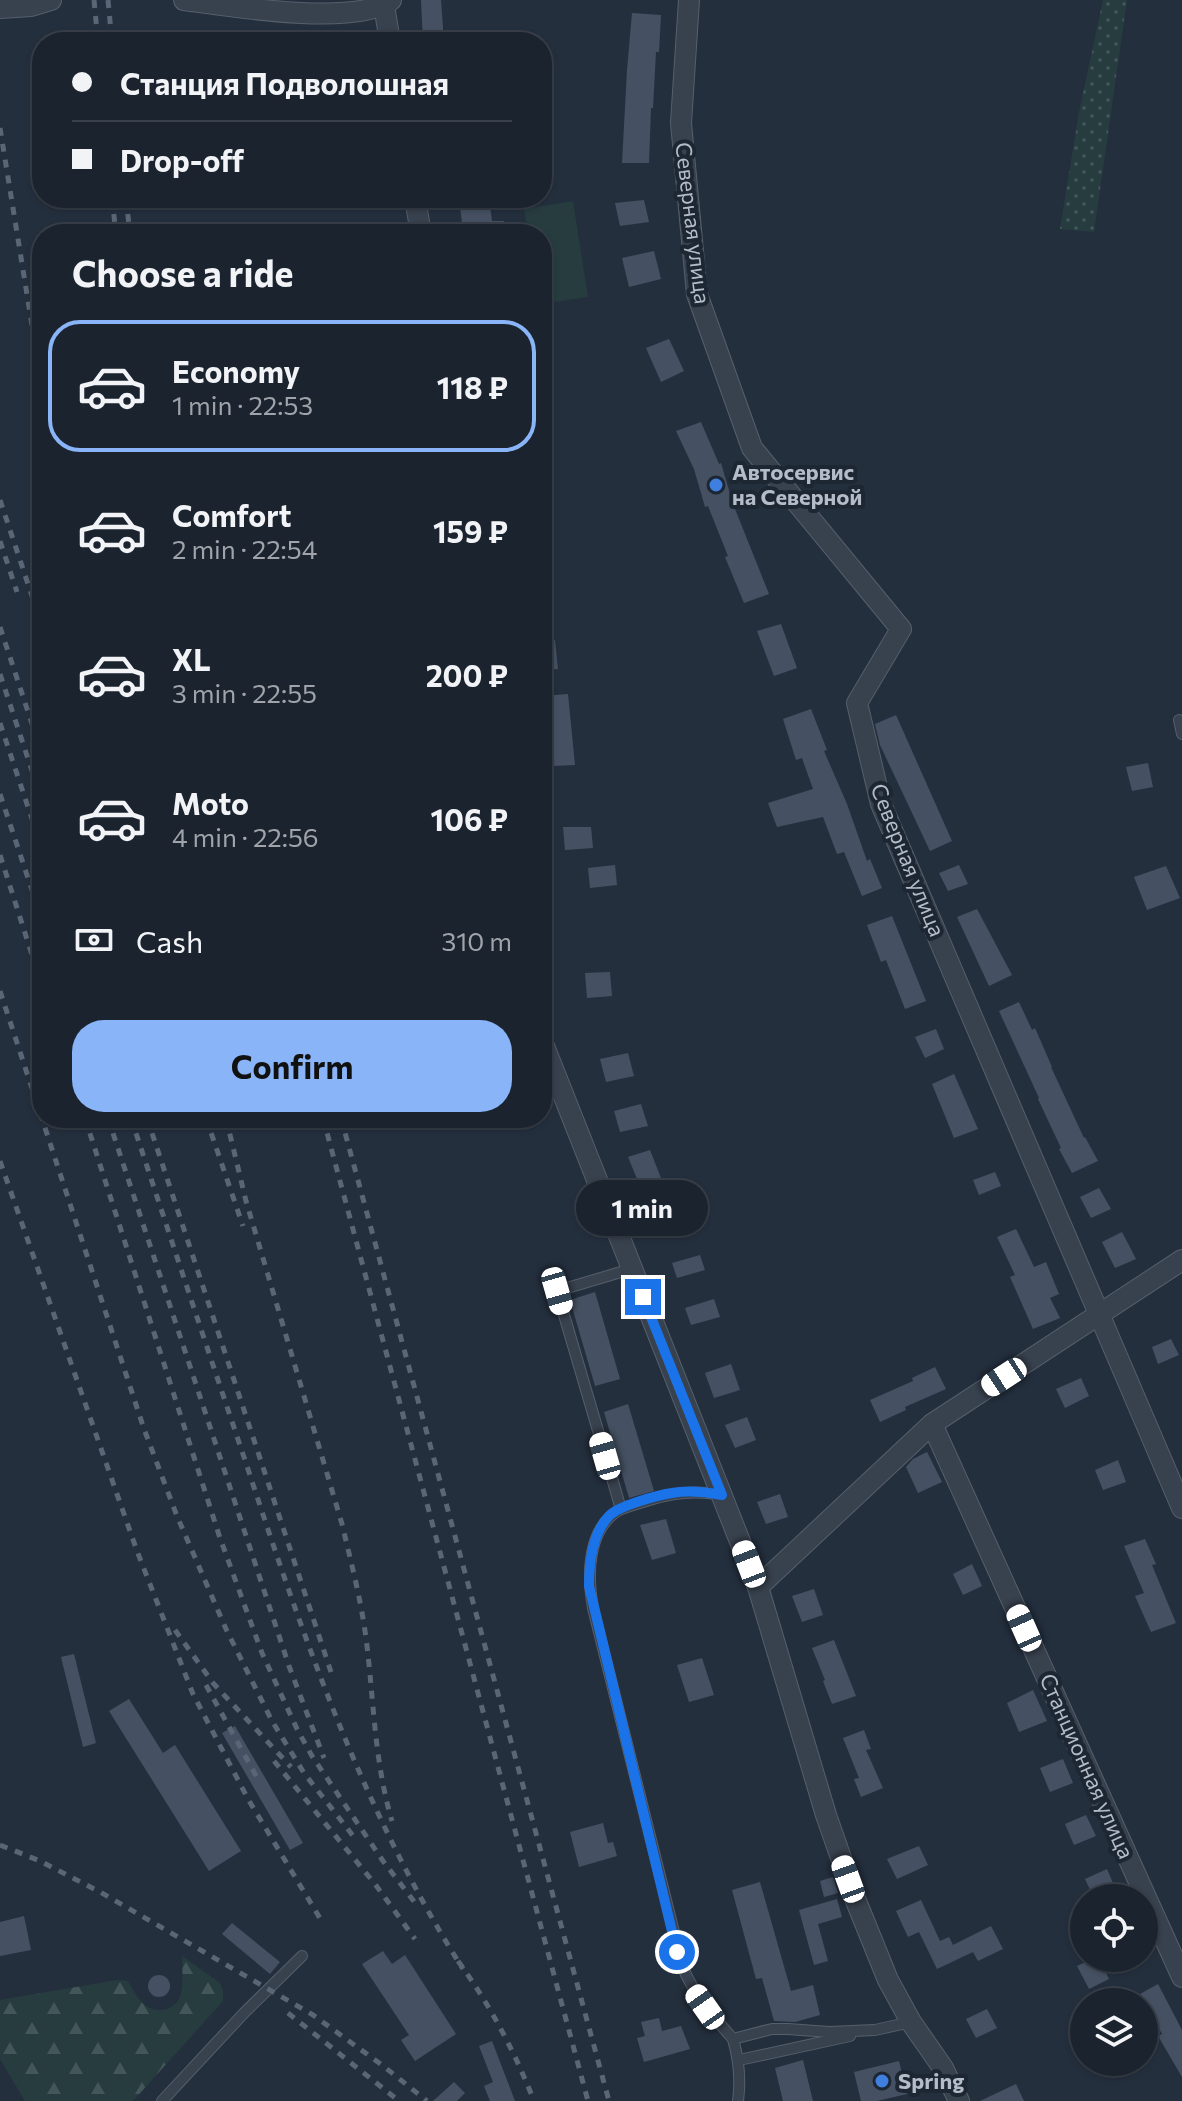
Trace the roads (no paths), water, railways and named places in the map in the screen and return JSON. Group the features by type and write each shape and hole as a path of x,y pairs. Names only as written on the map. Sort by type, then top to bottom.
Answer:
{"street":[{"path":"0,8 31,6 51,0"},
{"path":"184,0 301,13 355,11 388,2 390,32"},
{"name":"Северная улица","path":"689,0 681,123 697,294 752,448 901,629 857,703 881,804 1182,1508"},
{"path":"552,1063 758,1587 826,1815 888,1980 911,2022 943,2068 959,2101"},
{"path":"758,1587 932,1424 1182,1260"},
{"name":"Станционная улица","path":"932,1424 1182,1977"}],"lane":[{"path":"1179,720 1182,734"},
{"path":"621,1509 557,1291 631,1269"},
{"path":"722,1495 672,1493 610,1514 592,1553 589,1586 680,1960 695,1994 733,2039 739,2060 738,2101"},
{"path":"162,2101 302,1956"},
{"path":"739,2060 911,2022"},
{"path":"733,2039 772,2029 829,2032 875,2030"}],"railway":[{"path":"94,0 97,32"},
{"path":"108,0 111,32"},
{"path":"0,128 32,325"},
{"path":"113,208 115,224"},
{"path":"127,208 129,224"},
{"path":"0,500 32,596"},
{"path":"0,541 17,592"},
{"path":"0,627 32,724"},
{"path":"0,674 32,771"},
{"path":"0,723 32,819"},
{"path":"0,794 32,890"},
{"path":"0,855 32,955"},
{"path":"0,991 32,1088"},
{"path":"45,1128 144,1429 177,1516 226,1629 272,1721 304,1773 354,1837"},
{"path":"88,1128 220,1538 262,1653 312,1756 416,1904"},
{"path":"111,1128 289,1666 324,1758"},
{"path":"134,1128 290,1594 339,1723 395,1849 463,1969"},
{"path":"150,1128 331,1672"},
{"path":"209,1128 243,1226"},
{"path":"228,1128 246,1201 342,1524 366,1638 381,1776 392,1821"},
{"path":"326,1128 588,2101"},
{"path":"344,1128 609,2101"},
{"path":"0,1161 137,1551 193,1694 248,1799 321,1920"},
{"path":"175,1630 213,1683 291,1767"},
{"path":"206,1685 260,1783"},
{"path":"274,1761 375,1884 415,1939"},
{"path":"0,1845 40,1861 100,1892 313,2015 427,2101"},
{"path":"458,1961 500,2028 534,2101"},
{"path":"288,2013 399,2101"}],"place":[{"name":"Автосервис на Северной","path":"716,485"},
{"name":"Spring","path":"882,2081"}]}
